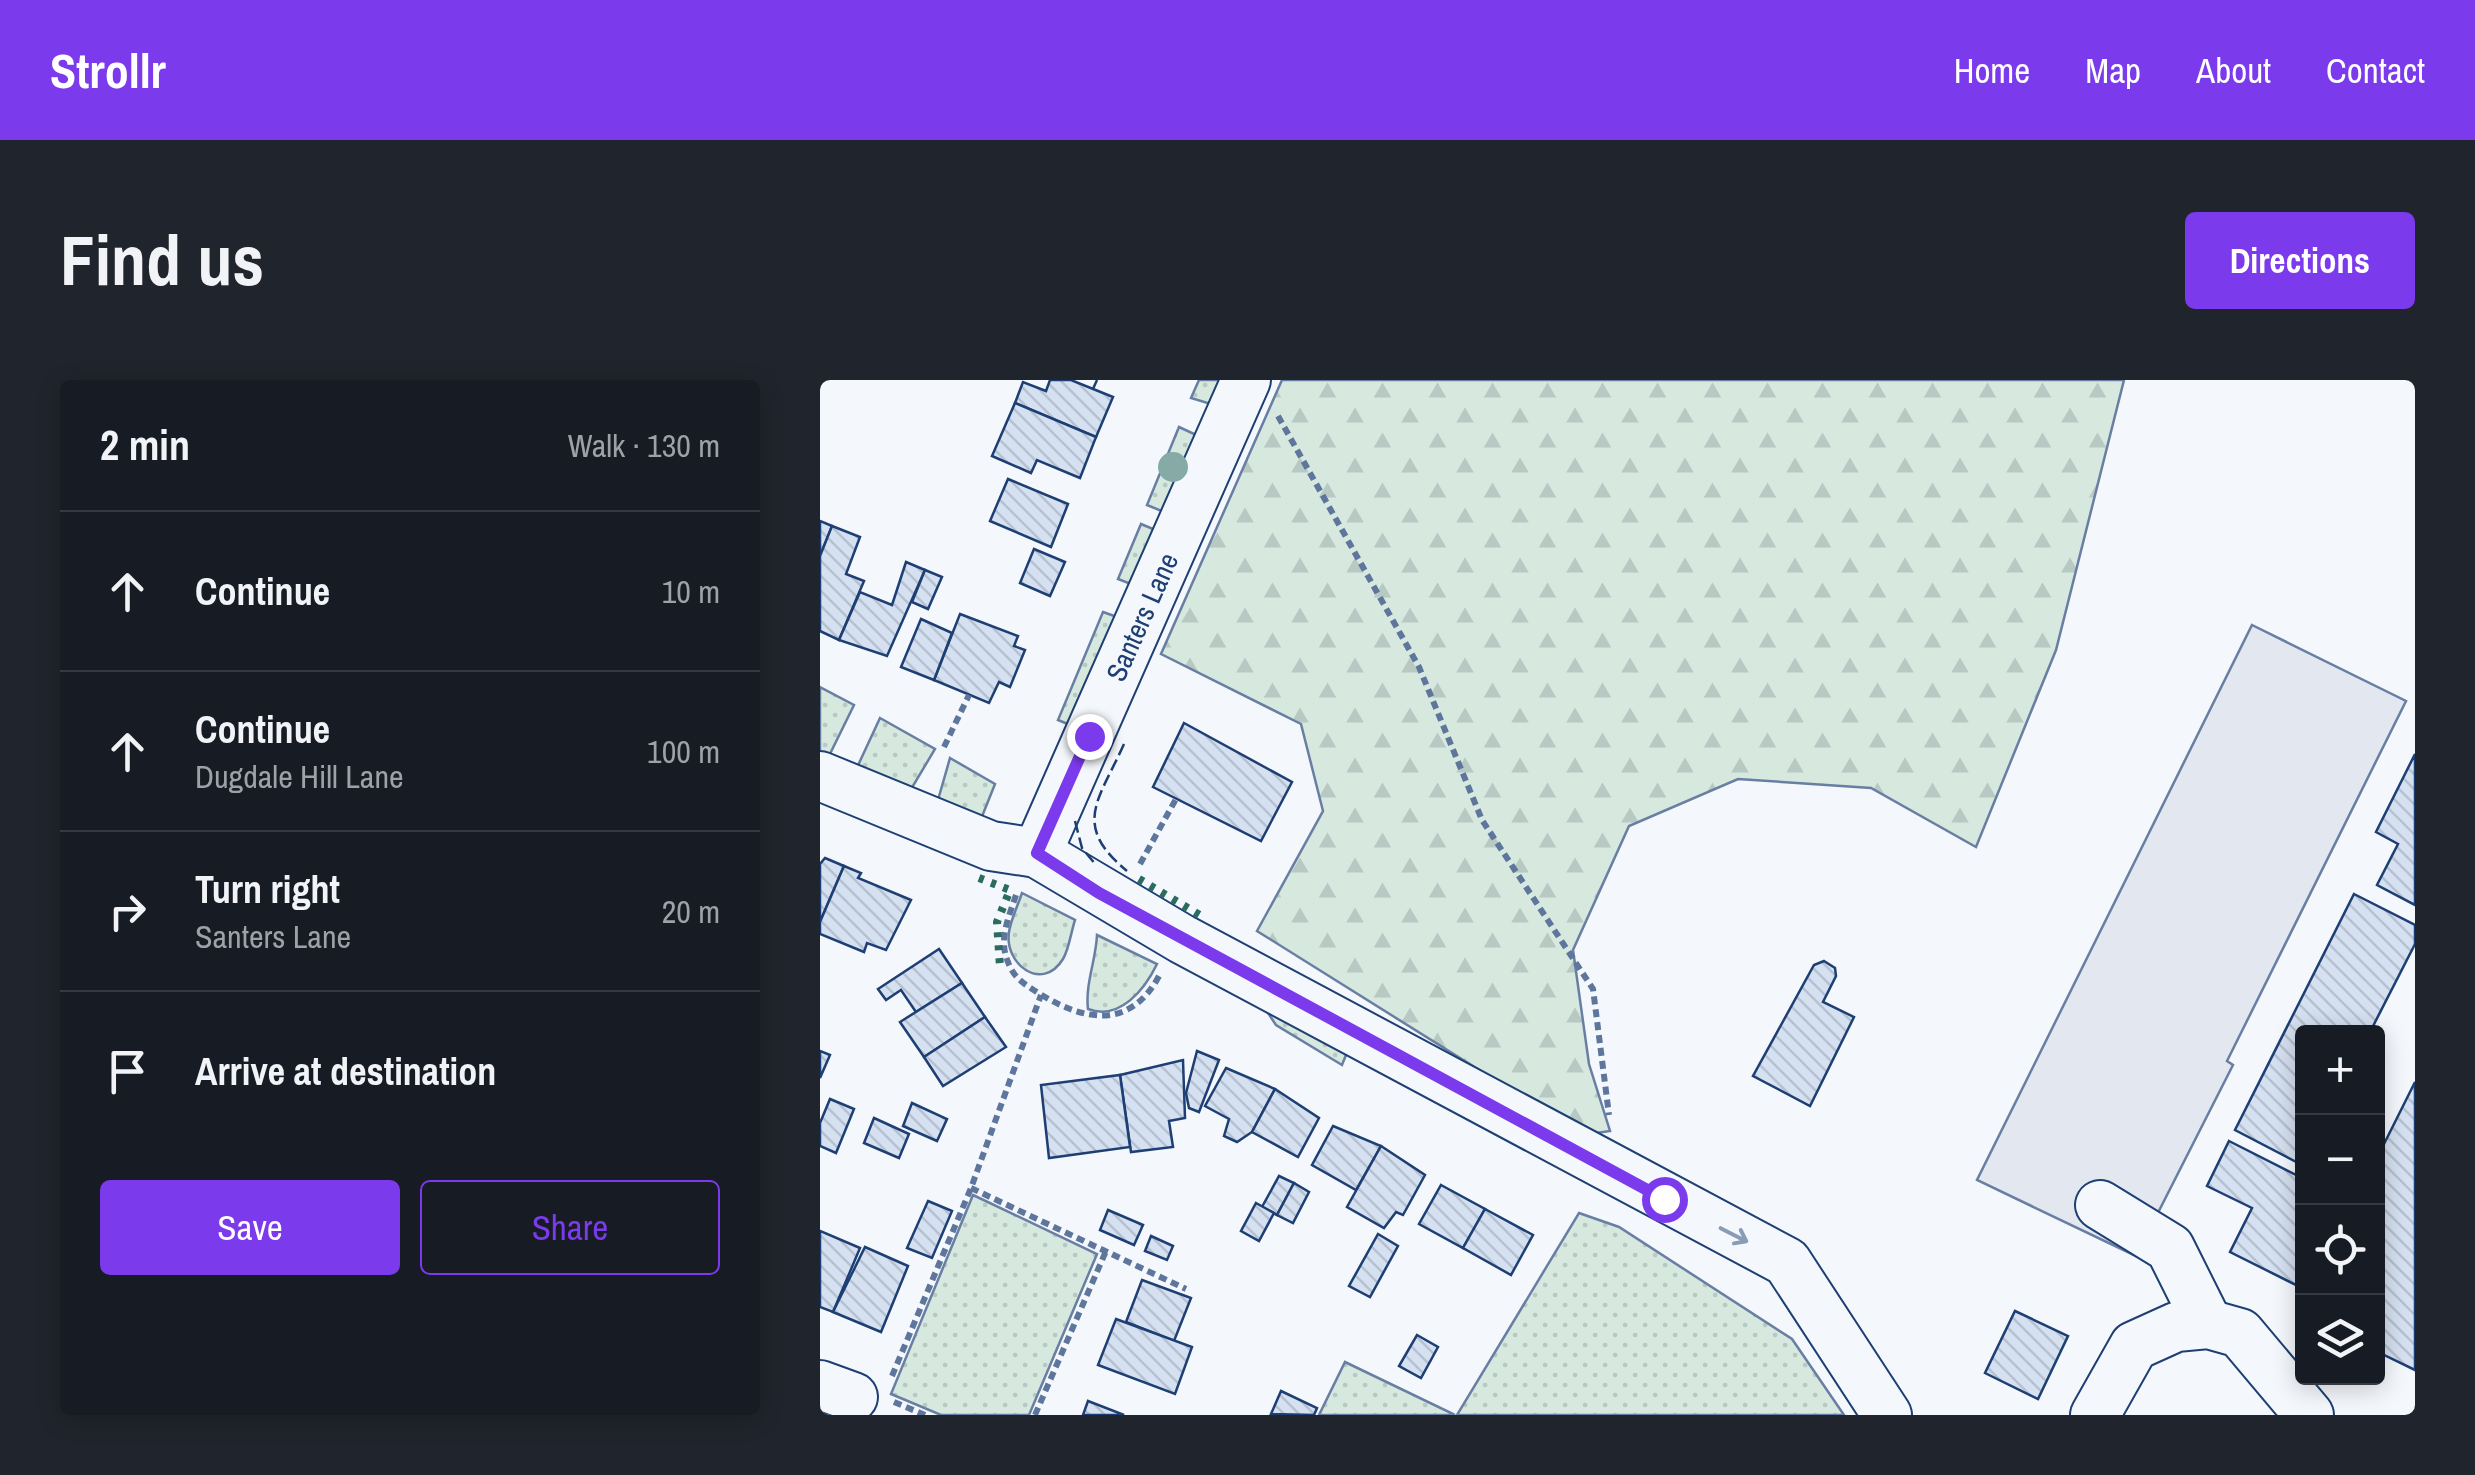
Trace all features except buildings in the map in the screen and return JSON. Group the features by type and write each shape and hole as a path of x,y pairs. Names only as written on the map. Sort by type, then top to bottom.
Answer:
{"street":[{"name":"Santers Lane","path":"1028,869 1261,396"},
{"path":"820,776 991,846 1028,869 1099,893 1616,1174 1787,1262 1887,1415"},
{"path":"2100,1205 2170,1248 2208,1324"},
{"path":"2095,1415 2134,1346 2176,1327 2208,1324 2240,1333 2309,1415"}],"path":[{"path":"1261,396 1419,667 1482,820 1592,989 1609,1118"},
{"path":"944,747 968,696"},
{"path":"1139,866 1176,799"},
{"path":"1028,869 1003,935 1006,960 1019,982 1079,1014 1096,1018 1114,1015 1137,1002 1154,984 1166,962"},
{"path":"925,1415 852,1393 971,1188 1041,995"},
{"path":"971,1188 1186,1289"},
{"path":"1035,1415 1106,1252"}],"green space":[{"path":"1199,380 1225,380 1214,405 1191,398"},
{"path":"1282,380 2124,380 2056,650 1976,847 1871,788 1738,779 1629,826 1573,950 1589,1064 1610,1131 1583,1135 1257,931 1323,811 1301,724 1161,654"},
{"path":"1179,427 1203,438 1164,512 1147,505"},
{"path":"1141,524 1165,534 1141,588 1118,579"},
{"path":"1103,612 1120,618 1075,727 1058,720"},
{"path":"820,687 854,705 826,762 820,760"},
{"path":"880,718 935,749 907,796 854,774"},
{"path":"950,758 995,784 981,819 936,807"},
{"path":"1022,893 1075,920 1063,959 1045,974 1035,974 1018,964 1009,944 1010,927"},
{"path":"1097,935 1157,964 1138,992 1111,1011 1088,1009"},
{"path":"1262,1004 1348,1050 1342,1065 1276,1025"},
{"path":"973,1195 1097,1254 1029,1415 941,1415 891,1394"},
{"path":"1579,1213 1619,1227 1792,1339 1844,1415 1457,1415"},
{"path":"1345,1362 1455,1415 1319,1415"}],"shaded area":[{"path":"2252,625 2406,701 2227,1061 2233,1065 2136,1256 1977,1180"}],"hedge":[{"path":"979,878 1010,890 997,922 1000,967"},
{"path":"1139,879 1203,917"}],"fence":[{"path":"1093,389 1097,380"},
{"path":"1124,744 1099,797 1095,825 1099,840 1127,871"},
{"path":"1075,821 1082,848 1096,865"}],"route":[{"path":"1089,736 1037,853 1099,893 1664,1199"}]}
